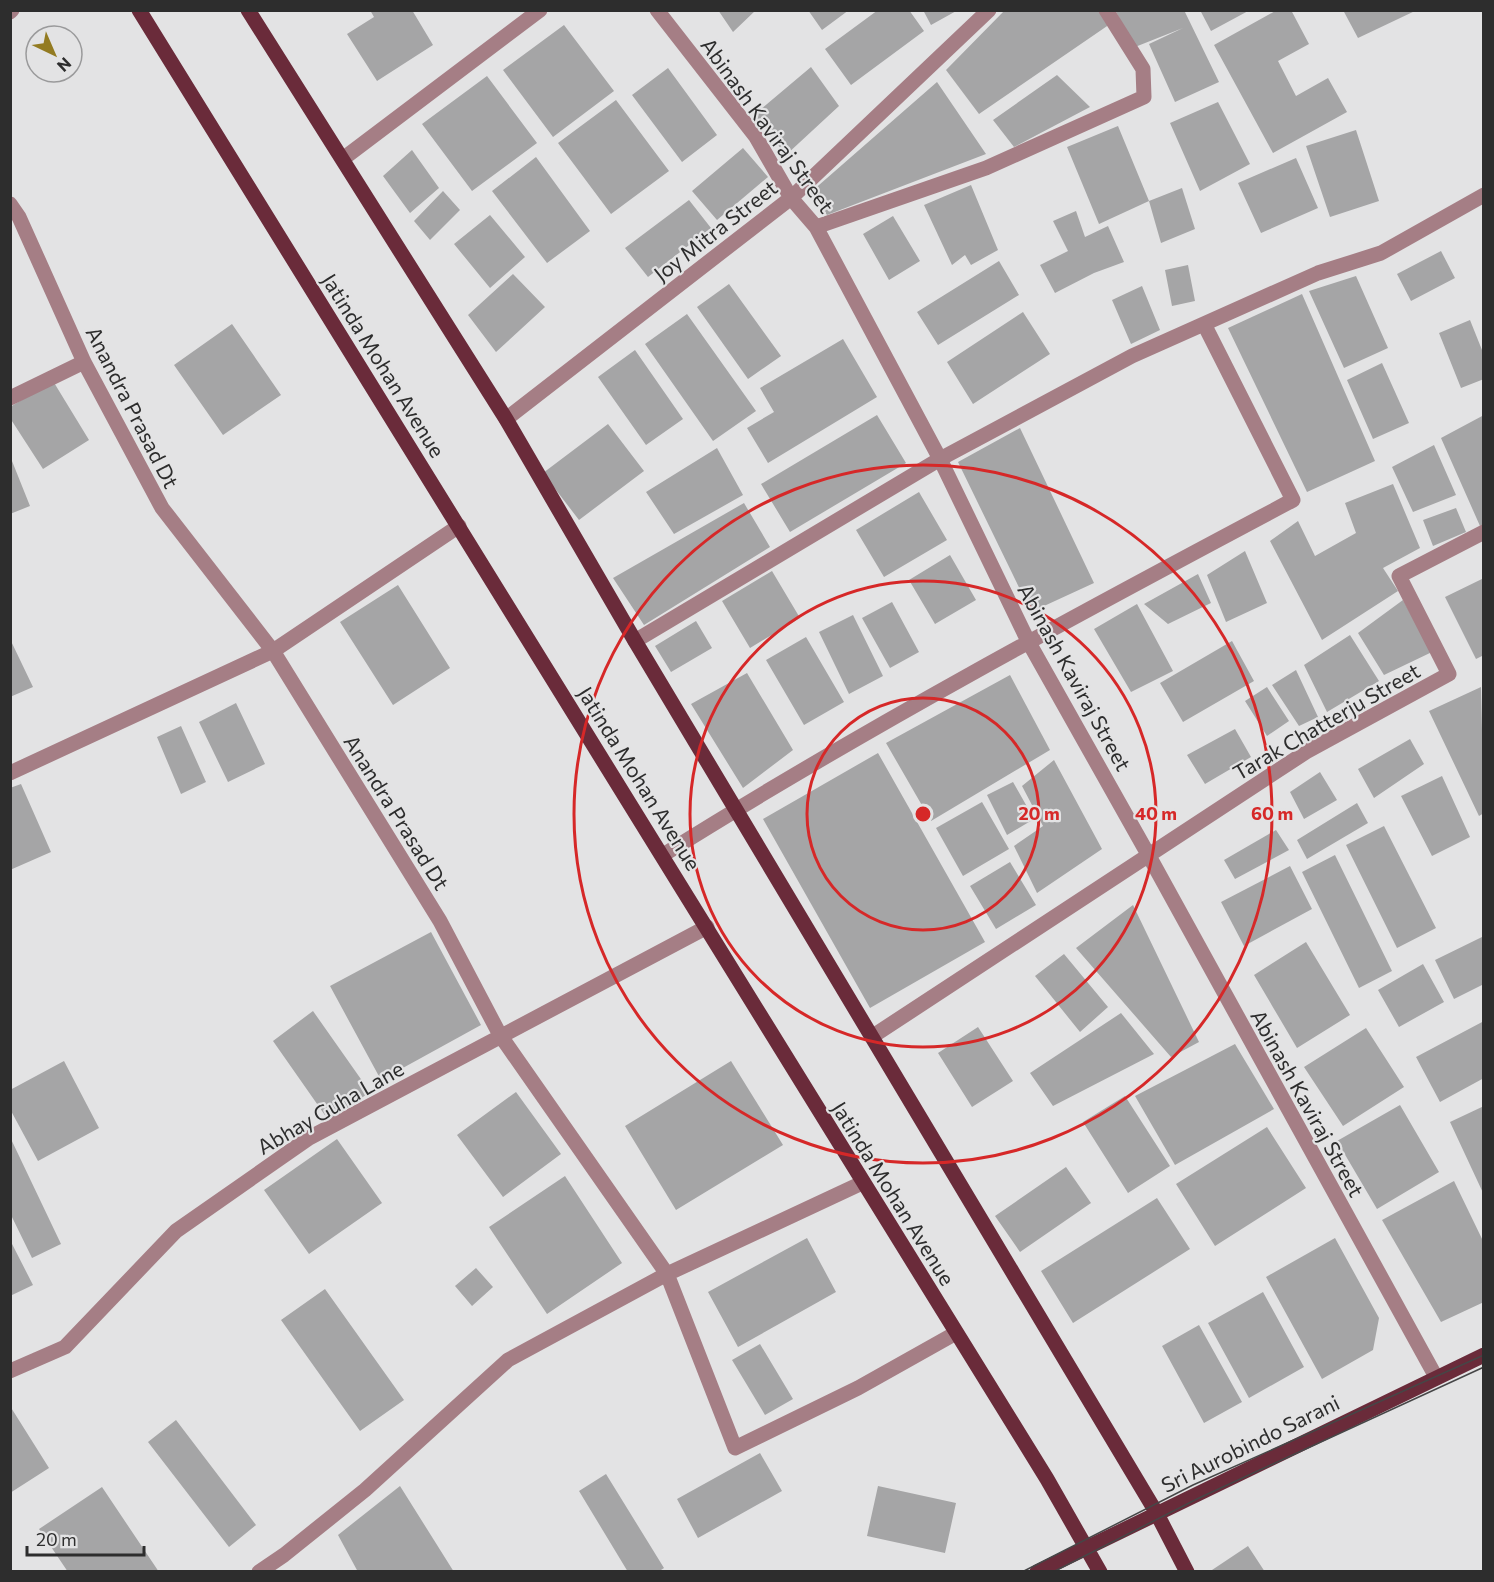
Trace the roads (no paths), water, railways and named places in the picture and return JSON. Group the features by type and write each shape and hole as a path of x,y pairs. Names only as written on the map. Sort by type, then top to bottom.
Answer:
{"main road":[{"name":"Jatinda Mohan Avenue","path":"139,10 663,855 1100,1572"},
{"path":"248,10 344,158 506,419 635,641 1156,1512 1187,1572"},
{"name":"Sri Aurobindo Sarani","path":"1037,1572 1156,1512 1484,1355"}],"street":[{"path":"344,158 540,10"},
{"name":"Abinash Kaviraj Street","path":"657,10 756,137 791,198 816,227 940,459 1028,641 1436,1377"},
{"name":"Joy Mitra Street","path":"506,419 791,198 989,10"},
{"path":"816,227 986,168 1144,98 1143,69 1106,10"},
{"path":"635,641 940,459 1132,356 1318,273 1381,253 1483,197"},
{"name":"Anandra Prasad Dt","path":"10,204 19,217 84,362 162,508 273,651 440,921 500,1035 668,1274 735,1448 858,1388 956,1333"},
{"path":"663,855 736,809 1028,641 1293,500 1204,324"},
{"path":"10,398 84,362"},
{"path":"10,773 273,651 459,526"},
{"name":"Tarak Chatterju Street","path":"873,1036 1306,752 1449,674 1399,576 1484,532"},
{"name":"Abhay Guha Lane","path":"10,1371 65,1347 176,1231 309,1138 707,927"},
{"path":"259,1572 284,1555 365,1490 508,1360 668,1274 862,1183"}],"tram line":[{"path":"1022,1572 1193,1485 1484,1355"},
{"path":"1053,1572 1199,1498 1484,1367"}]}
